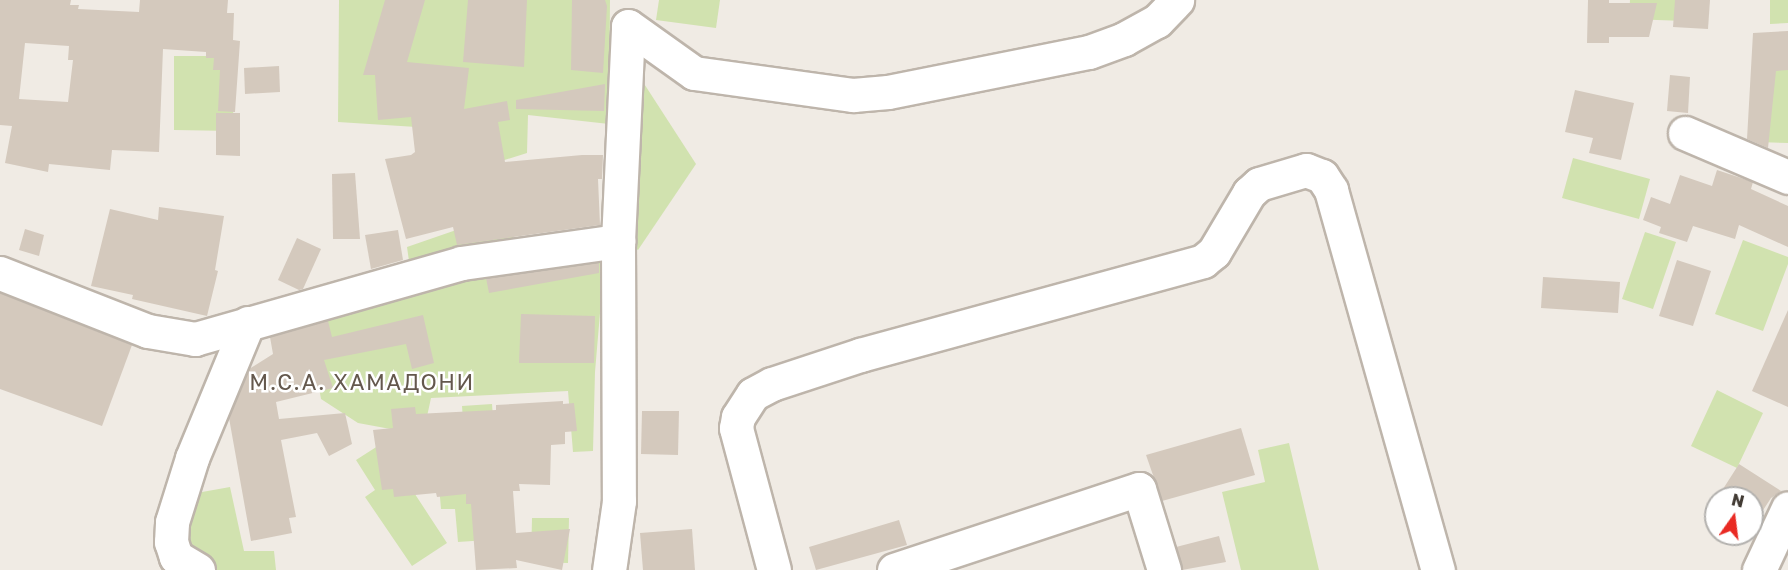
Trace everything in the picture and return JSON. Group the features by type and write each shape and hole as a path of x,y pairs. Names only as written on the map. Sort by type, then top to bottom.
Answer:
{"street":[{"path":"631,13 694,73 853,95 888,92 1089,52 1125,39 1157,21 1177,0"},
{"path":"609,570 619,501 618,241 631,13"},
{"path":"1685,133 1788,177"},
{"path":"774,570 736,428 738,417 753,394 772,384 860,355 1203,261 1214,252 1249,193 1259,184 1306,170 1322,176 1332,190 1438,570"},
{"path":"0,273 148,331 195,339 461,263 618,241"},
{"path":"198,570 177,557 171,542 172,522 192,458 248,323"},
{"path":"894,570 1139,489 1164,570"},
{"path":"1759,570 1788,508"}],"green space":[{"path":"339,0 610,0 609,124 528,115 527,153 498,162 516,252 411,275 407,247 462,228 432,128 338,122"},
{"path":"659,0 720,0 716,28 656,20"},
{"path":"1630,0 1686,0 1685,21 1629,19"},
{"path":"1770,0 1788,0 1788,23 1770,24"},
{"path":"174,56 234,56 233,131 174,130"},
{"path":"1762,61 1788,62 1788,143 1758,142"},
{"path":"641,79 696,164 638,250 626,242"},
{"path":"1573,158 1650,179 1639,219 1562,198"},
{"path":"1645,232 1676,242 1653,309 1622,299"},
{"path":"1743,240 1788,257 1788,264 1763,331 1715,314"},
{"path":"605,254 595,372 593,451 573,452 568,391 431,398 423,435 358,423 321,399 306,313"},
{"path":"1717,390 1763,413 1737,468 1691,446"},
{"path":"492,404 502,539 458,542 455,509 441,509 435,437 464,435 462,406"},
{"path":"395,435 409,485 447,543 412,566 365,497 375,490 356,460"},
{"path":"1289,443 1319,570 1241,570 1222,492 1265,482 1258,450"},
{"path":"230,487 244,551 274,551 276,570 212,570 182,551 191,494"},
{"path":"532,518 569,518 568,563 531,562"}],"building":[{"path":"0,0 71,0 70,5 79,5 78,9 139,12 140,0 228,0 227,13 234,13 233,40 240,41 235,112 218,111 220,70 213,70 214,58 206,58 206,52 163,49 159,152 112,150 110,170 49,164 48,172 5,163 12,126 0,125","holes":["25,43 69,46 68,60 73,60 68,102 19,99"]},
{"path":"385,0 425,0 407,62 469,68 464,109 507,101 510,120 498,122 505,162 603,155 602,179 598,179 600,225 457,245 453,227 406,239 385,159 411,155 415,152 411,117 378,120 375,75 363,75"},
{"path":"468,0 527,0 524,67 463,62"},
{"path":"572,0 605,0 607,6 603,73 571,70"},
{"path":"1588,0 1609,0 1609,3 1657,3 1649,37 1609,37 1609,43 1587,43"},
{"path":"1675,0 1710,0 1708,29 1673,27"},
{"path":"1788,31 1788,70 1776,71 1768,148 1747,139 1753,33"},
{"path":"279,66 280,92 245,94 244,68"},
{"path":"1670,75 1690,77 1688,113 1667,111"},
{"path":"605,84 604,111 516,109 516,100"},
{"path":"1575,90 1634,103 1621,160 1589,153 1593,138 1565,132"},
{"path":"216,113 240,113 240,156 216,155"},
{"path":"1717,170 1753,182 1751,189 1788,206 1788,247 1739,225 1735,239 1693,226 1687,242 1659,233 1661,227 1643,220 1651,197 1670,204 1680,175 1712,186"},
{"path":"355,173 360,239 333,239 332,174"},
{"path":"159,207 224,216 215,270 218,271 207,316 132,299 133,295 91,286 110,209 158,220"},
{"path":"25,229 44,235 39,256 19,250"},
{"path":"398,230 403,260 371,269 365,235"},
{"path":"297,238 321,249 303,289 299,290 278,280"},
{"path":"1677,260 1711,271 1693,326 1659,316"},
{"path":"599,263 599,273 489,293 486,278"},
{"path":"1543,277 1620,282 1618,313 1541,308"},
{"path":"0,293 132,345 102,426 0,389"},
{"path":"1788,310 1788,407 1752,391"},
{"path":"521,314 595,316 594,363 519,363"},
{"path":"423,315 434,363 412,369 406,344 324,360 333,388 276,402 279,419 345,413 352,444 329,456 317,433 281,440 296,517 289,518 292,533 251,541 229,418 249,369 273,354 270,337 328,321 332,337"},
{"path":"563,401 563,404 574,403 577,431 565,432 565,444 551,445 550,485 519,484 520,491 513,491 516,533 570,529 562,570 516,560 517,568 476,570 471,504 466,504 466,494 437,497 436,493 394,497 393,489 382,490 373,430 393,428 391,409 415,407 416,414 496,410 496,405"},
{"path":"642,411 679,411 678,455 641,454"},
{"path":"1241,428 1255,475 1162,501 1146,455"},
{"path":"1739,464 1781,491 1771,498 1764,509 1764,486 1725,486"},
{"path":"899,520 907,545 816,570 809,547"},
{"path":"692,529 695,570 643,570 640,533"},
{"path":"1219,536 1226,562 1182,570 1176,547"}],"district":[{"name":"М.С.А. ХАМАДОНИ","path":"362,382"}]}
